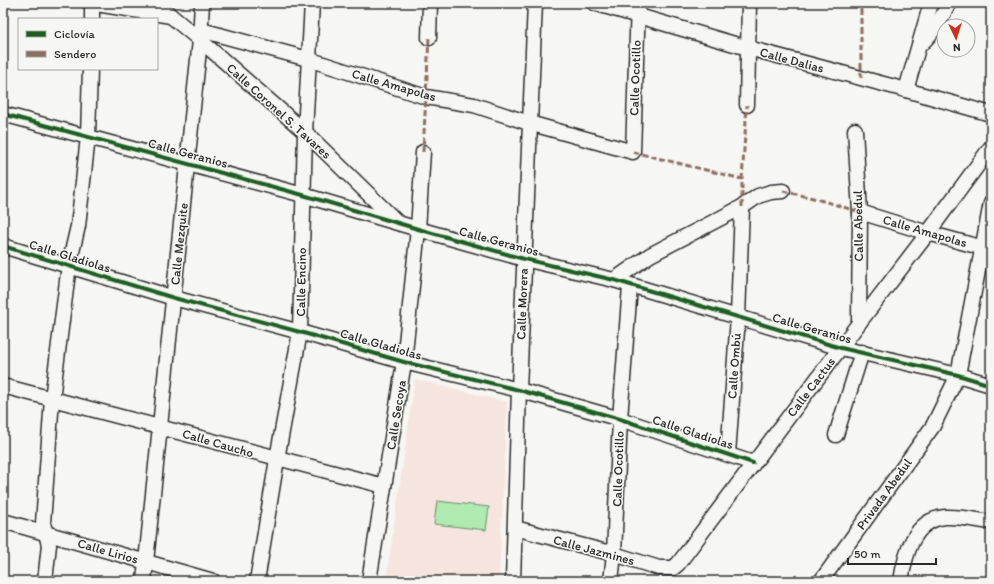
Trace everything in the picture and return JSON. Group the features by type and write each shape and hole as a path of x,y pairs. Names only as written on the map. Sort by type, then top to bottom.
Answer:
{"street":[{"path":"92,18 91,3 171,16"},
{"name":"Calle Coronel S. Tavares","path":"157,3 171,16 201,35 305,132 398,223"},
{"name":"Calle Mezquite","path":"144,581 201,35 202,3"},
{"name":"Calle Encino","path":"257,581 300,332 305,132 312,3"},
{"path":"429,38 430,3"},
{"name":"Calle Morera","path":"513,581 529,123 535,3"},
{"name":"Calle Dalias","path":"594,3 638,9 748,48 991,114"},
{"path":"747,105 749,3"},
{"path":"906,90 932,3"},
{"path":"920,45 933,32 940,22 949,3"},
{"name":"Calle Ocotillo","path":"633,152 638,9"},
{"name":"Calle Amapolas","path":"201,35 308,58 426,97 474,105 529,123 633,152"},
{"path":"45,581 50,545 43,523 52,399 69,266 78,226 88,137 90,70"},
{"name":"Calle Geranios","path":"3,114 303,195 524,259 614,280 841,348 958,375 991,385"},
{"name":"Calle Abedul","path":"855,130 860,212 859,323"},
{"name":"Calle Cactus","path":"673,568 678,564 928,233 991,147"},
{"name":"Calle Secoya","path":"369,581 404,362 418,229 423,152"},
{"path":"614,280 650,255 742,207 758,196 771,192 783,191"},
{"name":"Privada Abedul","path":"821,581 933,426 940,415 958,375 987,249 991,203"},
{"name":"Calle Ombú","path":"728,454 738,317 742,207"},
{"name":"Calle Amapolas","path":"860,212 987,249"},
{"name":"Calle Gladiolas","path":"3,246 174,298 404,362 519,390 620,419 753,463"},
{"name":"Calle Ocotillo","path":"611,581 614,554 620,419 630,286"},
{"path":"836,435 862,352"},
{"name":"Calle Caucho","path":"3,386 384,486"},
{"path":"901,581 909,547 915,534 925,524 932,520 944,517 991,522"},
{"name":"Calle Lirios","path":"3,521 213,581"},
{"name":"Calle Jazmines","path":"514,528 614,554 659,568 673,568"}],"shaded area":[{"path":"415,379 507,402 499,581 386,581"}],"green space":[{"path":"437,501 489,507 486,530 434,524"}],"marked path":[{"path":"861,3 861,78"},
{"path":"423,152 429,38"},
{"path":"742,207 742,179 747,105"},
{"path":"633,152 742,179"},
{"path":"783,191 860,212"}],"cycle path":[{"path":"3,114 303,195 524,259 614,280 841,348 958,375 991,385"},
{"path":"3,246 174,298 404,362 519,390 620,419 753,463"}]}
